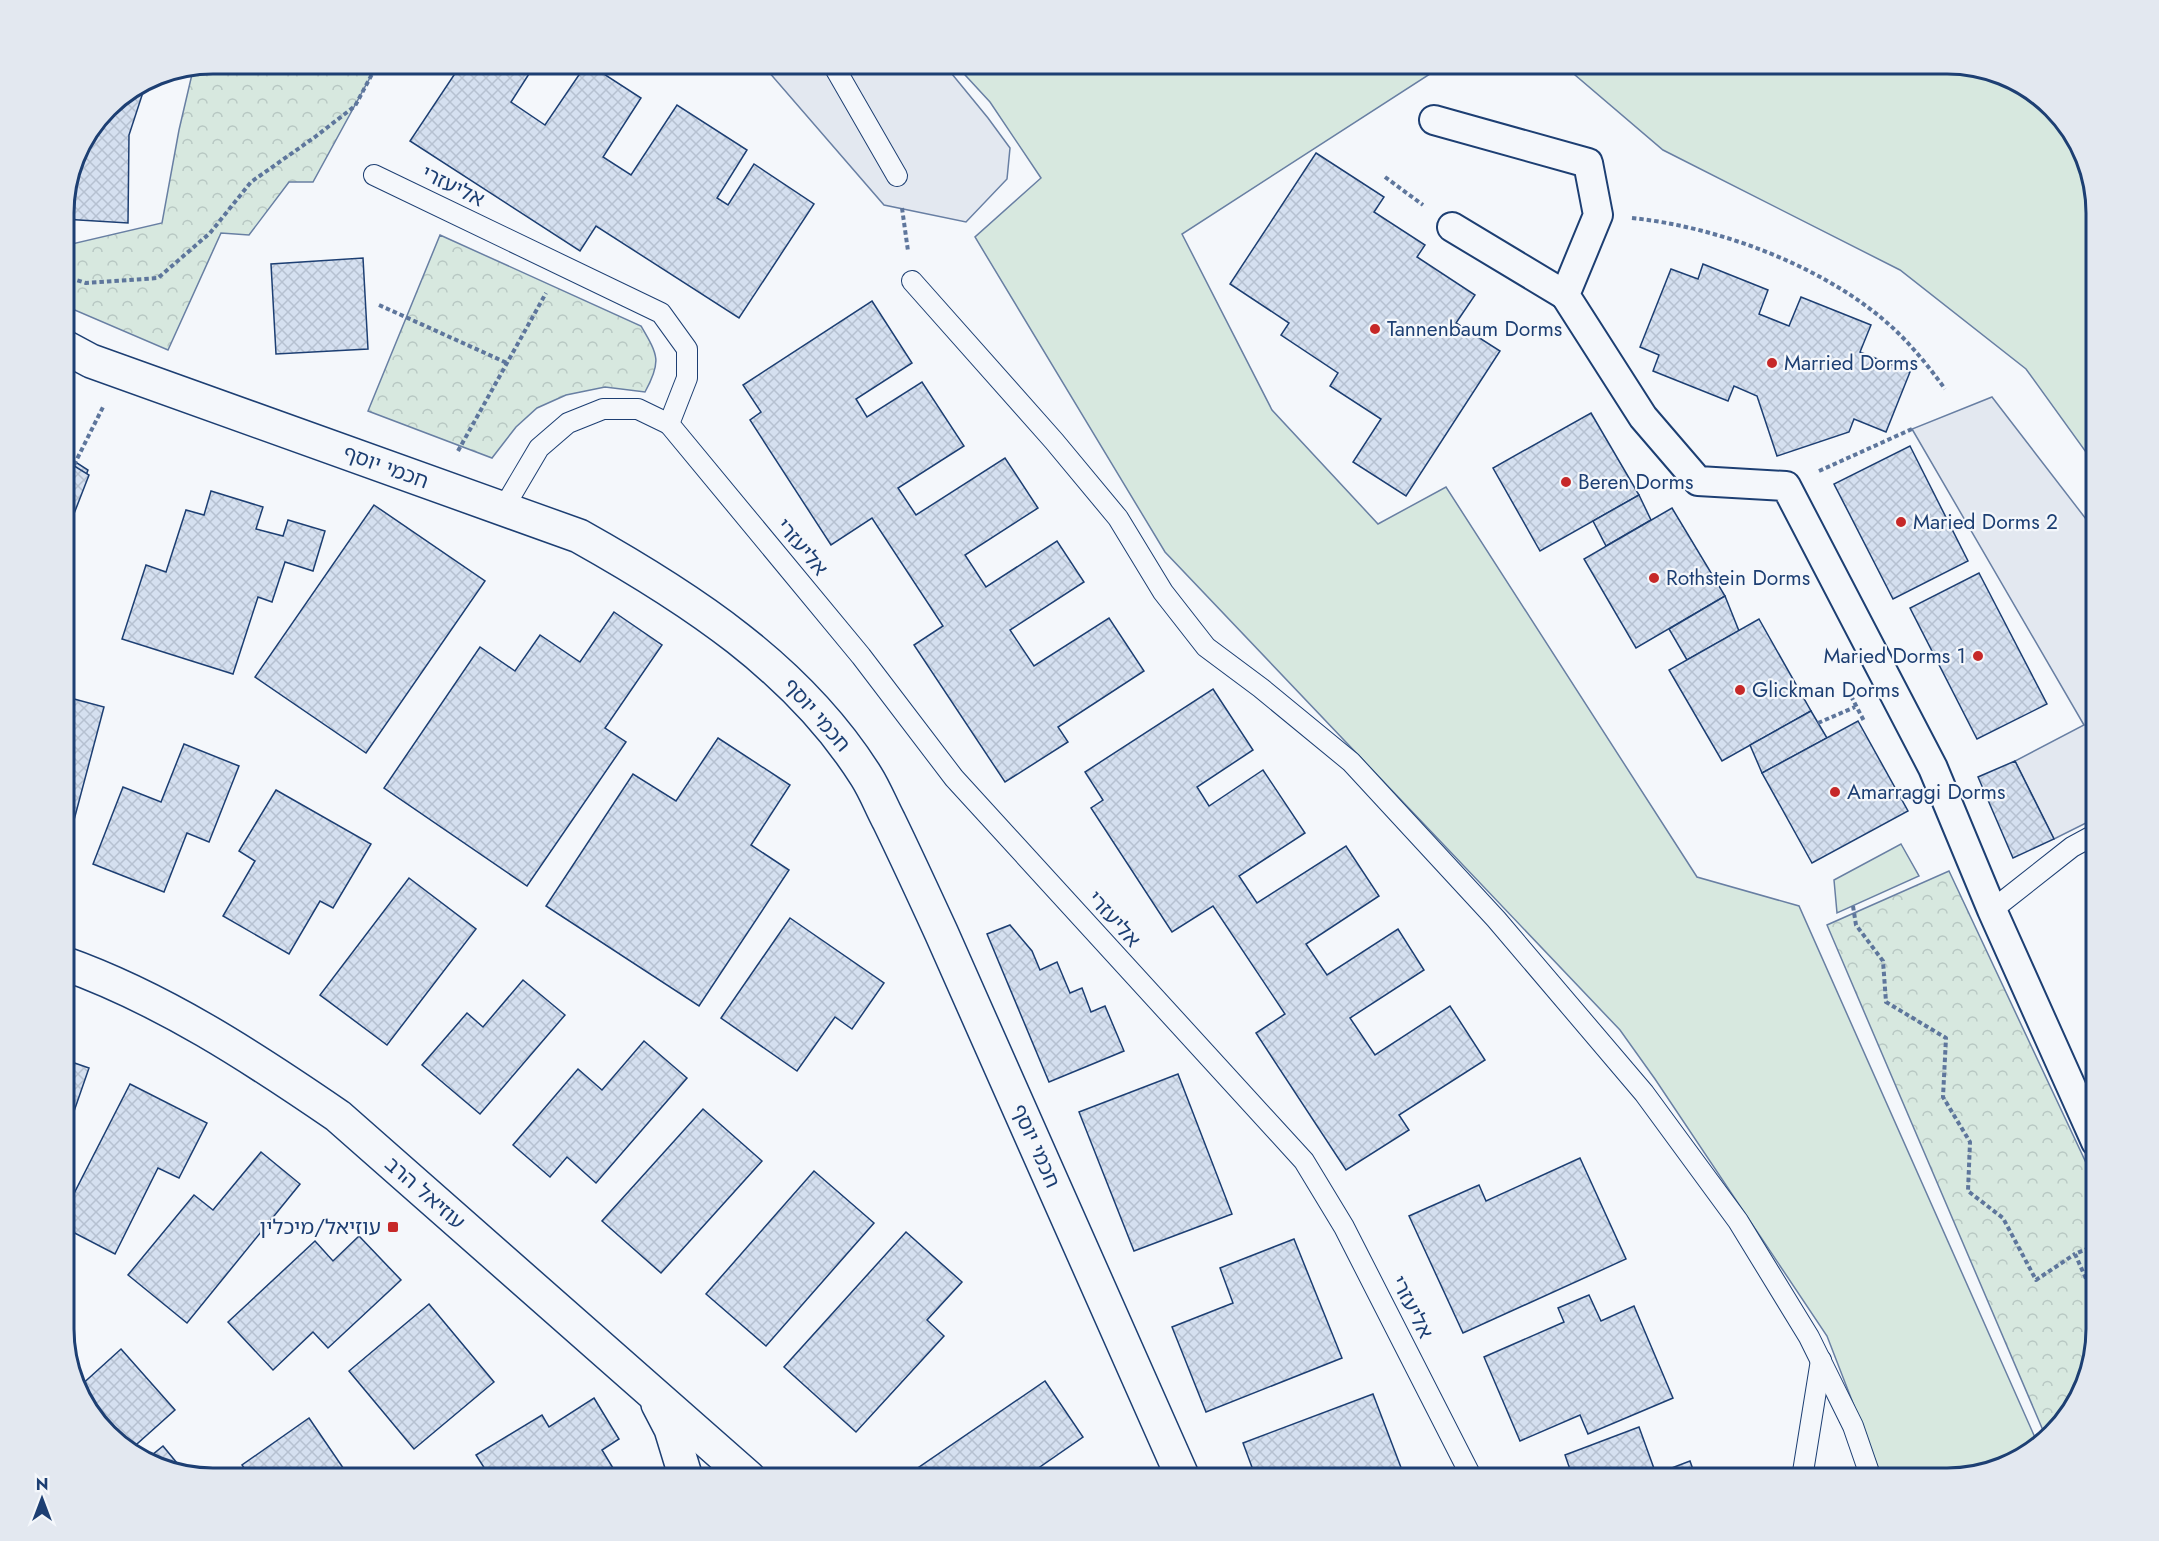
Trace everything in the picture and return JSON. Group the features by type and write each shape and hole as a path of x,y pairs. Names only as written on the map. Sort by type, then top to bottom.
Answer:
{"street":[{"path":"1434,120 1588,163 1598,215 1565,295"},
{"path":"1452,227 1565,295 1643,417 1698,481 1786,486 1933,768 1992,910 2086,1120"},
{"name":"חכמי יוסף","path":"74,352 121,372 579,536 638,569 719,624 783,676 809,701 842,740 867,778 937,922 1180,1468"},
{"name":"עוזיאל הרב","path":"74,967 184,1019 271,1070 338,1116 738,1468"},
{"path":"653,1394 671,1429 683,1468"}],"lane":[{"path":"838,74 897,176"},
{"name":"אליעזרי","path":"374,175 661,313 687,349 687,378 669,424"},
{"path":"912,281 1054,441 1118,518 1164,592 1206,647 1261,688 1351,762 1496,919 1644,1093 1738,1221 1809,1336 1853,1426 1868,1468"},
{"name":"אליעזרי","path":"503,509 539,448 568,423 603,409 638,409 669,424 861,656 954,778 1304,1161 1344,1227 1467,1468"},
{"path":"1992,910 2072,847 2086,839"},
{"path":"1804,1468 1821,1360"}],"path":[{"path":"74,279 86,283 158,278 210,233 251,182 355,106 372,74"},
{"path":"897,176 912,281"},
{"path":"1384,177 1452,227"},
{"path":"1598,215 1649,220 1709,233 1789,261 1847,293 1894,329 1931,369 1945,389"},
{"path":"438,486 562,265"},
{"path":"379,305 507,363"},
{"path":"74,465 121,372"},
{"path":"1786,486 1912,429"},
{"path":"1818,723 1856,707"},
{"path":"1853,906 1856,925 1882,961 1886,1002 1946,1038 1943,1098 1970,1142 1968,1191 2003,1218 2036,1280 2086,1249"},
{"path":"2075,1254 2086,1279"}],"green space":[{"path":"372,74 313,182 289,182 249,235 221,233 168,350 74,310 74,243 162,223 192,75"},
{"path":"964,74 1430,74 1182,234 1272,410 1378,524 1446,487 1697,877 1799,906 2034,1436 2031,1439 2008,1453 1982,1463 1946,1468 1878,1468 1827,1336 1620,1030 1165,552 975,237 1041,178 990,102"},
{"path":"1574,74 1955,74 1991,81 2016,92 2031,102 2062,135 2078,168 2083,186 2086,213 2086,452 2026,369 1900,270 1663,150"},
{"path":"440,235 641,326 656,358 654,373 645,392 605,387 566,395 537,408 516,427 492,458 368,411"},
{"path":"1901,844 1919,876 1837,913 1834,880"},
{"path":"1949,871 2086,1163 2086,1328 2083,1355 2067,1398 2042,1429 1827,925"}],"shaded area":[{"path":"771,74 952,74 1010,148 1007,179 966,222 884,205"},
{"path":"1992,397 2086,519 2086,823 2054,839 2015,761 2084,725 1912,429"}],"building":[{"path":"455,74 529,74 511,102 545,125 580,74 604,74 641,98 603,157 631,175 677,105 747,150 717,198 728,205 754,164 814,204 739,318 596,226 580,251 410,141"},
{"path":"143,93 129,135 128,223 74,220 75,195 84,160 97,135 114,114"},
{"name":"Tannenbaum Dorms","path":"1316,153 1384,197 1374,212 1425,245 1417,257 1475,295 1456,323 1500,351 1406,496 1353,462 1381,419 1330,386 1338,373 1281,335 1289,323 1230,284"},
{"path":"363,258 368,349 276,354 271,264"},
{"name":"Married Dorms","path":"1703,264 1768,290 1759,314 1789,326 1801,297 1871,325 1860,352 1910,372 1886,432 1854,419 1849,432 1777,456 1757,396 1734,386 1728,401 1653,371 1659,355 1640,347 1671,269 1698,279"},
{"path":"872,301 912,363 856,399 867,417 922,382 964,446 898,488 916,515 1005,458 1038,508 965,555 986,587 1057,541 1084,582 1010,630 1034,666 1109,618 1144,671 1058,727 1068,742 1005,782 914,645 943,626 872,518 831,545 750,420 761,412 743,385"},
{"name":"Beren Dorms","path":"1591,413 1639,495 1540,551 1493,468"},
{"name":"Maried Dorms 2","path":"1910,446 1968,561 1893,599 1834,484"},
{"path":"74,461 88,470 74,506"},
{"path":"74,466 89,475 74,514"},
{"path":"211,491 263,507 256,529 283,536 288,520 325,531 313,571 285,562 272,602 258,597 233,674 122,639 146,565 166,572 186,510 204,515"},
{"path":"1639,495 1651,520 1606,546 1593,521"},
{"path":"374,505 485,581 366,753 255,677"},
{"name":"Rothstein Dorms","path":"1672,508 1725,596 1636,648 1584,559"},
{"name":"Maried Dorms 1","path":"1979,573 2047,704 1977,739 1910,608"},
{"path":"1725,596 1739,631 1687,660 1669,629"},
{"path":"614,612 662,645 605,728 626,742 527,886 384,788 480,647 515,671 540,635 580,662"},
{"name":"Glickman Dorms","path":"1759,619 1811,711 1722,761 1669,670"},
{"path":"1213,689 1253,750 1197,787 1209,806 1263,770 1305,833 1239,876 1257,903 1346,846 1379,896 1306,944 1327,975 1398,929 1424,970 1350,1018 1375,1055 1450,1006 1485,1060 1399,1115 1409,1130 1346,1170 1256,1033 1285,1014 1213,906 1172,932 1091,808 1103,800 1085,772"},
{"path":"74,699 104,707 74,820"},
{"path":"1811,711 1827,738 1762,773 1750,745"},
{"name":"Amarraggi Dorms","path":"1858,721 1908,811 1812,863 1762,773"},
{"path":"718,738 790,785 751,845 789,870 699,1006 546,906 633,774 676,801"},
{"path":"184,744 239,766 209,842 187,833 164,892 93,864 123,787 161,802"},
{"path":"2015,761 2054,839 2013,858 1978,777"},
{"path":"276,790 371,844 333,908 320,901 289,954 223,916 255,861 239,851"},
{"path":"409,878 476,929 387,1045 320,995"},
{"path":"790,918 884,983 852,1029 835,1017 797,1071 721,1018"},
{"path":"1010,925 1032,951 1040,970 1057,962 1070,993 1082,988 1091,1012 1105,1006 1124,1051 1049,1082 987,934"},
{"path":"523,980 565,1015 480,1114 422,1065 467,1013 483,1027"},
{"path":"644,1041 687,1078 596,1183 567,1157 550,1177 513,1145 578,1069 602,1090"},
{"path":"74,1063 89,1068 74,1111"},
{"path":"1178,1074 1232,1214 1134,1251 1079,1112"},
{"path":"130,1084 207,1123 179,1178 158,1168 115,1254 74,1233 74,1193"},
{"path":"703,1109 762,1161 661,1273 602,1221"},
{"path":"261,1152 300,1184 187,1323 128,1275 194,1195 213,1210"},
{"path":"1580,1158 1626,1259 1463,1333 1409,1216 1479,1185 1486,1201"},
{"path":"814,1171 874,1223 766,1346 706,1294"},
{"path":"906,1232 962,1282 927,1320 944,1336 856,1432 784,1367"},
{"path":"359,1236 401,1280 328,1348 313,1332 273,1370 228,1322 315,1241 333,1261"},
{"path":"1294,1239 1342,1358 1206,1412 1172,1327 1233,1303 1220,1268"},
{"path":"1589,1295 1601,1321 1634,1306 1673,1398 1588,1434 1580,1415 1520,1441 1484,1357 1564,1322 1558,1308"},
{"path":"429,1304 494,1382 414,1449 349,1371"},
{"path":"121,1349 175,1410 136,1445 108,1420 92,1398 85,1382"},
{"path":"1045,1381 1083,1437 1038,1468 918,1468"},
{"path":"1373,1394 1401,1468 1252,1468 1243,1443"},
{"path":"594,1398 619,1439 602,1450 613,1468 484,1468 476,1455 542,1415 549,1427"},
{"path":"309,1418 343,1468 244,1468 242,1465"},
{"path":"1639,1427 1654,1468 1570,1468 1565,1455"},
{"path":"163,1446 176,1462 168,1460 153,1454"},
{"path":"1690,1461 1692,1468 1672,1468"}],"place":[{"name":"Tannenbaum Dorms","path":"1375,329"},
{"name":"Married Dorms","path":"1772,363"},
{"name":"Beren Dorms","path":"1566,482"},
{"name":"Maried Dorms 2","path":"1901,522"},
{"name":"Rothstein Dorms","path":"1654,578"},
{"name":"Maried Dorms 1","path":"1978,656"},
{"name":"Glickman Dorms","path":"1740,690"},
{"name":"Amarraggi Dorms","path":"1835,792"},
{"name":"עוזיאל/מיכלין","path":"393,1227"}]}
